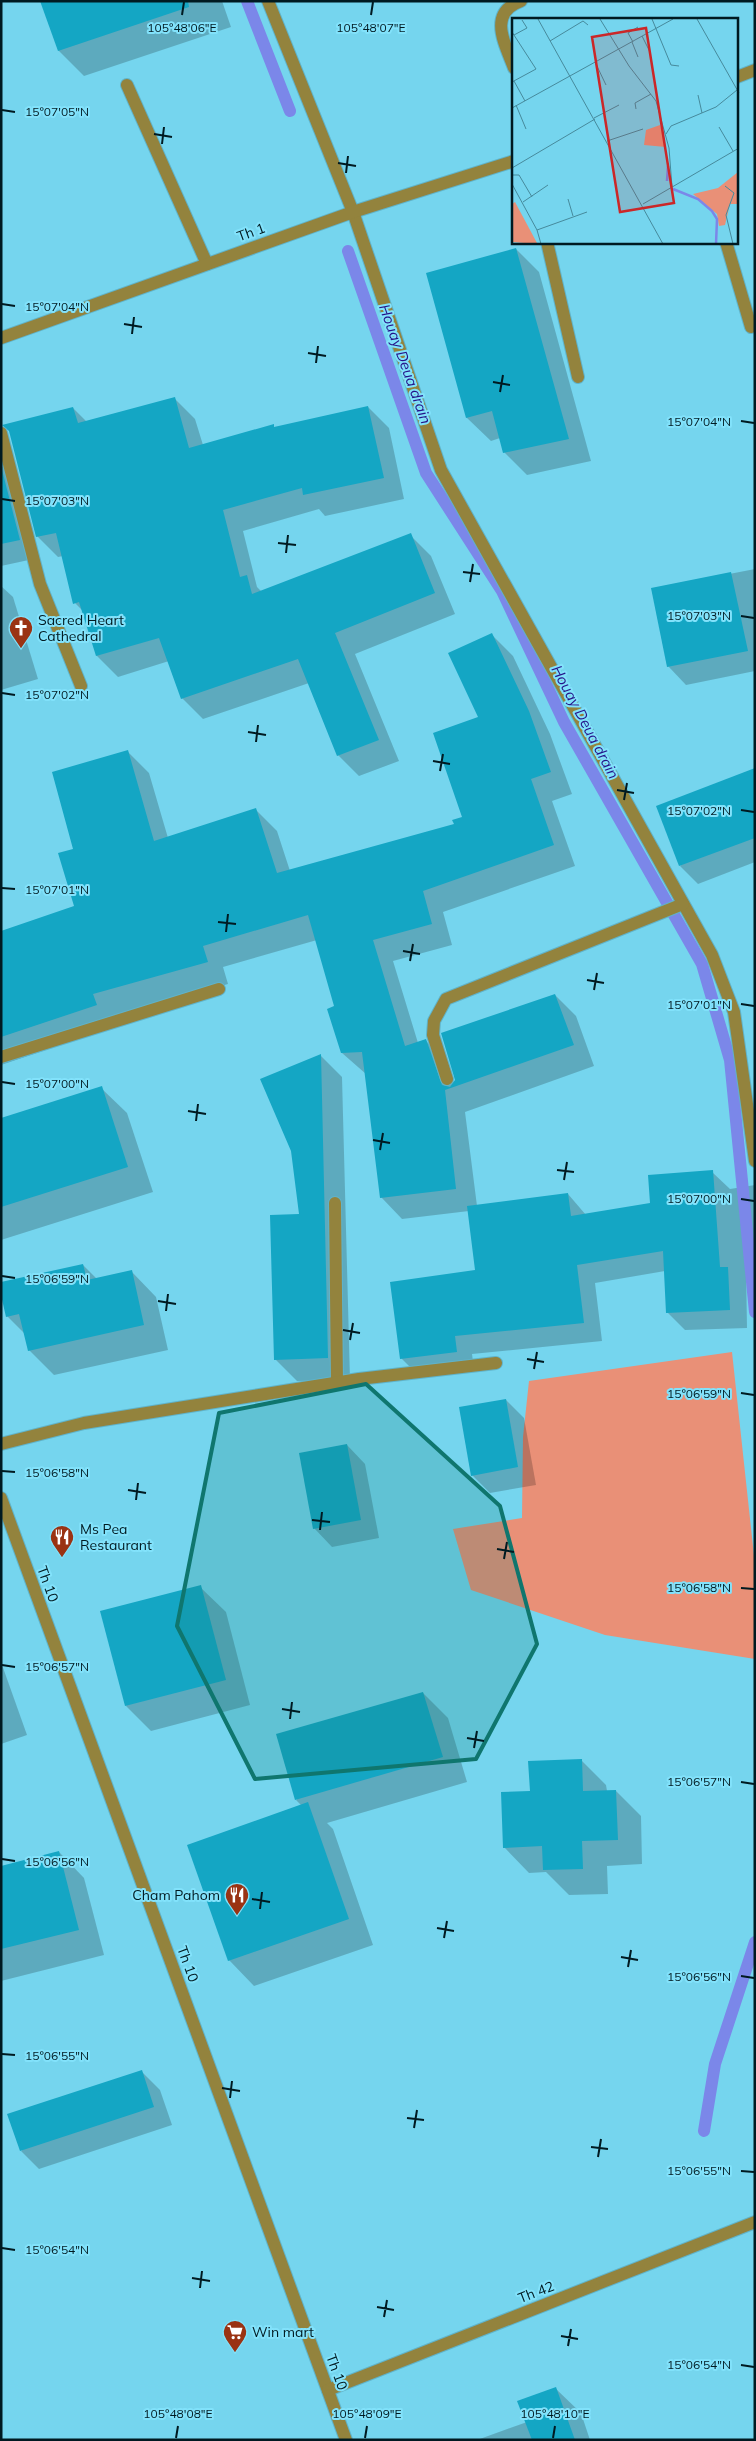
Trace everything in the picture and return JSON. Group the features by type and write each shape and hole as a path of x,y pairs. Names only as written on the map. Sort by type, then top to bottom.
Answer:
{"street":[{"path":"268,1 353,212 441,470 681,904 712,956 734,1012 755,1161"},
{"path":"512,63 501,34 501,18 509,5 521,1"},
{"path":"738,77 755,70"},
{"path":"127,86 207,264"},
{"name":"Th 1","path":"1,338 353,212 512,162"},
{"path":"547,244 578,377"},
{"path":"727,244 751,327"},
{"path":"1,432 40,584 81,686"},
{"path":"447,1079 433,1035 434,1021 446,999 681,904"},
{"path":"1,1057 219,989"},
{"path":"335,1203 337,1383"},
{"path":"1,1444 84,1423 337,1383 496,1363"},
{"name":"Th 10","path":"1,1498 346,2440"},
{"name":"Th 42","path":"328,2390 755,2222"}],"highlighted area":[{"path":"366,1384 500,1506 537,1644 476,1759 255,1779 177,1626 219,1413"}],"shaded area":[{"path":"732,1352 755,1565 755,1659 605,1635 471,1590 453,1529 522,1518 523,1437 529,1381"}],"building":[{"path":"40,1 188,1 189,7 58,51"},
{"path":"516,248 569,439 503,453 492,411 466,418 426,273"},
{"path":"175,397 189,448 274,424 274,427 368,406 384,478 303,495 302,488 223,510 240,577 247,575 252,594 411,533 435,593 335,633 379,740 337,756 298,659 181,699 159,638 96,656 79,602 73,604 56,533 36,537 9,431 2,425 73,407 78,423"},
{"path":"1,466 20,540 1,544"},
{"path":"731,572 748,651 667,667 651,588"},
{"path":"492,633 529,711 551,772 531,779 554,845 423,891 432,924 373,940 405,1046 426,1039 442,1085 450,1087 455,1080 441,1033 555,994 574,1045 445,1090 456,1189 380,1198 362,1052 341,1053 327,1009 334,1006 308,915 203,946 208,962 93,994 97,1005 1,1037 1,931 74,906 58,853 73,849 52,772 128,750 154,841 256,808 277,873 454,824 452,820 462,817 433,733 478,717 448,653"},
{"path":"755,768 755,838 679,866 656,806"},
{"path":"321,1054 328,1358 274,1360 270,1215 299,1214 291,1151 260,1079"},
{"path":"102,1086 128,1167 1,1207 1,1118"},
{"path":"713,1170 720,1267 728,1267 730,1310 666,1313 663,1251 577,1265 584,1323 455,1336 457,1352 400,1359 390,1282 475,1270 467,1206 568,1193 571,1216 650,1203 648,1175"},
{"path":"83,1264 87,1280 132,1270 144,1325 28,1351 19,1314 6,1317 1,1295 1,1282"},
{"path":"506,1399 518,1467 471,1476 459,1407"},
{"path":"347,1444 361,1520 313,1529 299,1453"},
{"path":"201,1585 226,1680 125,1706 100,1611"},
{"path":"423,1692 443,1757 295,1800 276,1734"},
{"path":"582,1759 583,1791 616,1790 618,1840 582,1841 583,1869 543,1870 542,1846 503,1848 501,1792 530,1791 528,1761"},
{"path":"308,1802 349,1919 228,1961 187,1845"},
{"path":"59,1851 79,1930 1,1949 1,1866"},
{"path":"142,2070 154,2107 20,2151 7,2114"},
{"path":"556,2387 575,2440 532,2440 517,2401"}],"waterway":[{"name":"Houay Deua drain","path":"247,1 290,111"},
{"name":"Houay Deua drain","path":"348,251 426,473 502,591 564,722 702,964 730,1060 755,1312"},
{"name":"Houay Deua drain","path":"704,2131 715,2064 755,1942"}],"place":[{"name":"Sacred Heart Cathedral","path":"21,649"},
{"name":"Ms Pea Restaurant","path":"62,1558"},
{"name":"Cham Pahom","path":"237,1916"},
{"name":"Win mart","path":"235,2353"}]}
